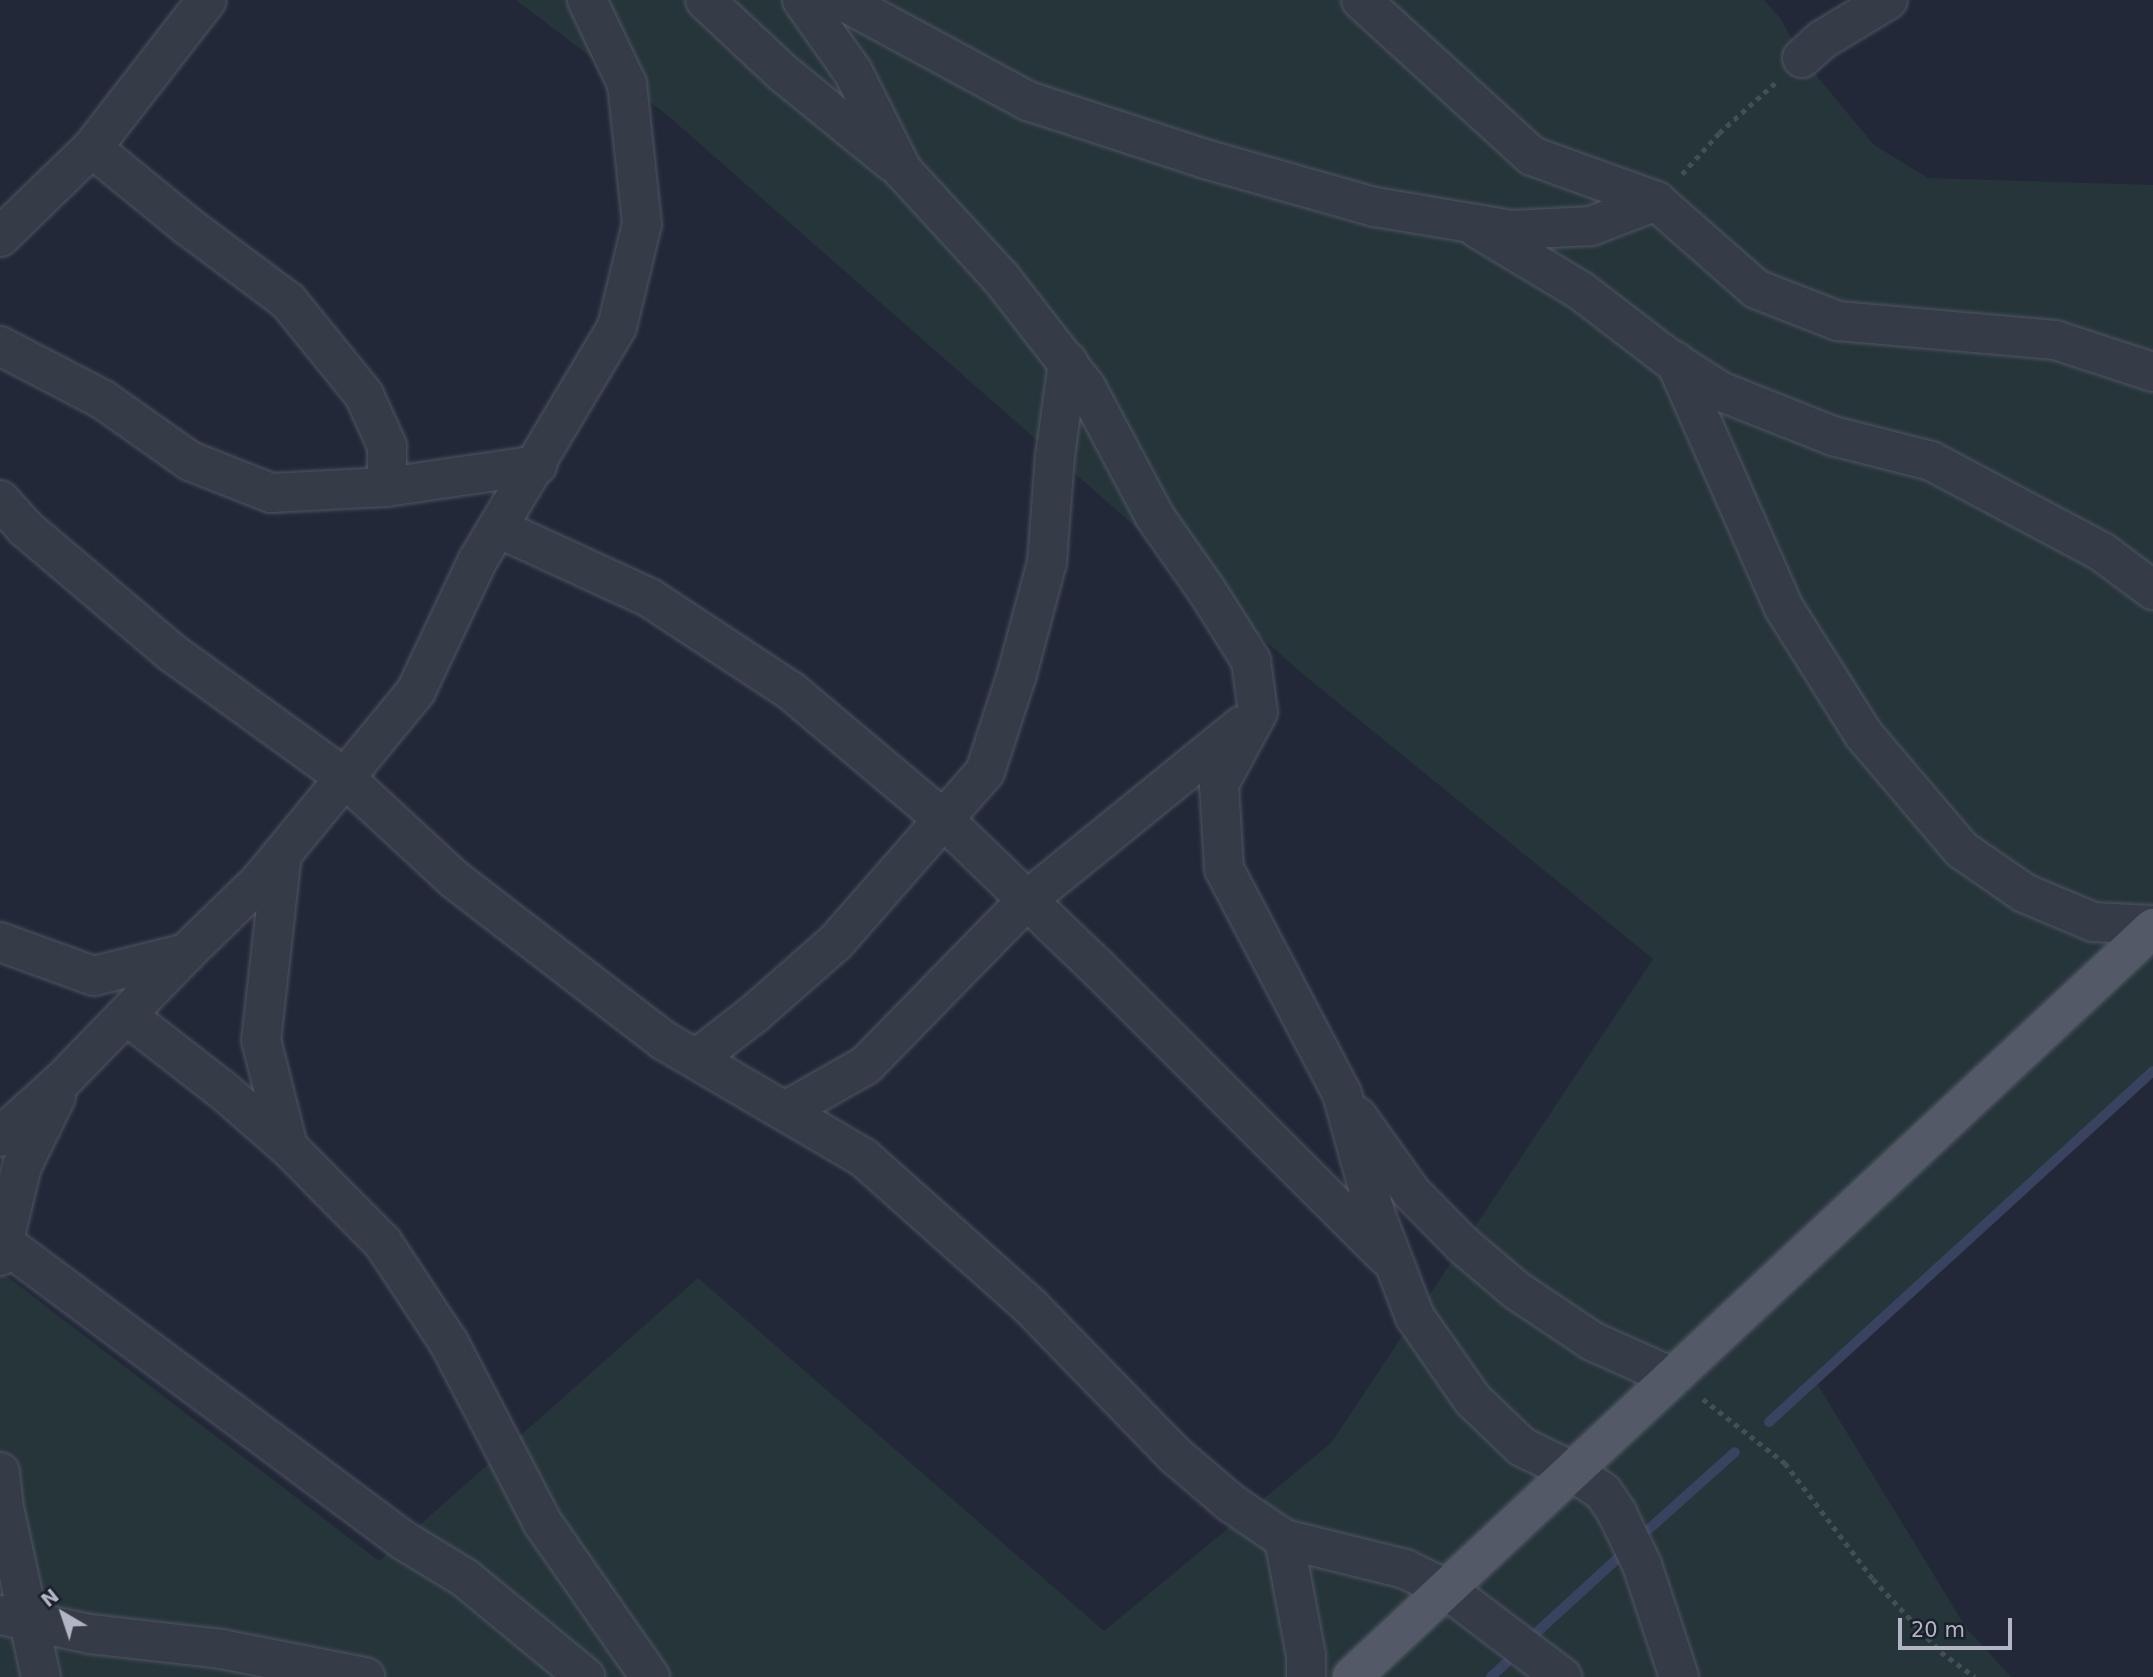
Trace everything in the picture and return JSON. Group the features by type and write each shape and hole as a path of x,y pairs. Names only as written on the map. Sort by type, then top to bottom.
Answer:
{"main road":[{"path":"1352,1677 2153,927"}],"street":[{"path":"0,237 92,148 207,0"},
{"path":"0,1137 64,1079 260,881 416,691 478,560 537,466 617,327 642,224 627,84 587,0"},
{"path":"705,0 783,73 902,170 1001,278 1086,387 1155,517 1207,591 1251,661 1258,712 1219,784 1224,869 1342,1094 1411,1192 1463,1245 1516,1290 1592,1341 1672,1377"},
{"path":"802,0 853,72 902,170"},
{"path":"841,0 1028,101 1205,159 1375,207 1512,230 1591,226 1656,201"},
{"path":"1361,0 1532,156 1656,201 1756,289 1838,321 2055,340 2153,372"},
{"path":"1802,58 1822,40 1888,0"},
{"path":"92,148 189,228 288,301 364,395 387,446 387,487"},
{"path":"1466,222 1581,291 1675,362 1722,392 1833,436 1931,461 2102,552 2153,590"},
{"path":"0,346 102,400 190,461 271,493 387,487 537,466"},
{"path":"696,1059 754,1014 836,942 985,772 1017,674 1048,562 1055,456 1068,362"},
{"path":"1675,362 1784,608 1864,735 1917,798 1962,850 2024,894 2093,922 2153,927"},
{"path":"0,500 25,528 170,652 345,778 454,879 663,1040 864,1158 1030,1306 1176,1456 1231,1503 1284,1539 1405,1569 1446,1589 1562,1677"},
{"path":"498,528 650,598 791,691 942,818 1395,1265"},
{"path":"785,1111 866,1065 1027,900 1258,712"},
{"path":"282,854 261,1040 288,1147"},
{"path":"9,941 94,976 186,953"},
{"path":"126,1015 225,1092 288,1147 383,1243 449,1343 542,1522 650,1677"},
{"path":"64,1079 22,1166 1,1246 403,1540 465,1578 585,1677"},
{"path":"1342,1094 1375,1213 1415,1317 1473,1400 1522,1447 1572,1471 1602,1492 1617,1513 1642,1565 1679,1677"},
{"path":"0,1472 14,1618 41,1677"},
{"path":"1284,1539 1306,1655 1306,1677"},
{"path":"14,1618 90,1634 221,1649 365,1677"}],"path":[{"path":"1656,201 1719,134 1802,58"},
{"path":"1672,1377 1785,1463 1873,1579 1941,1652 1975,1677"}],"shaded area":[{"path":"516,0 1764,0 1780,18 1802,58 1874,145 1928,178 2153,185 2153,1070 1816,1382 1967,1629 2011,1677 0,1677 0,1271 379,1561 698,1278 1104,1631 1331,1443 1653,959 1304,675 666,114"}],"waterway":[{"path":"1769,1422 2153,1071"},
{"path":"1649,1529 1735,1452"},
{"path":"1535,1634 1620,1556"},
{"path":"1491,1677 1506,1663"}]}
